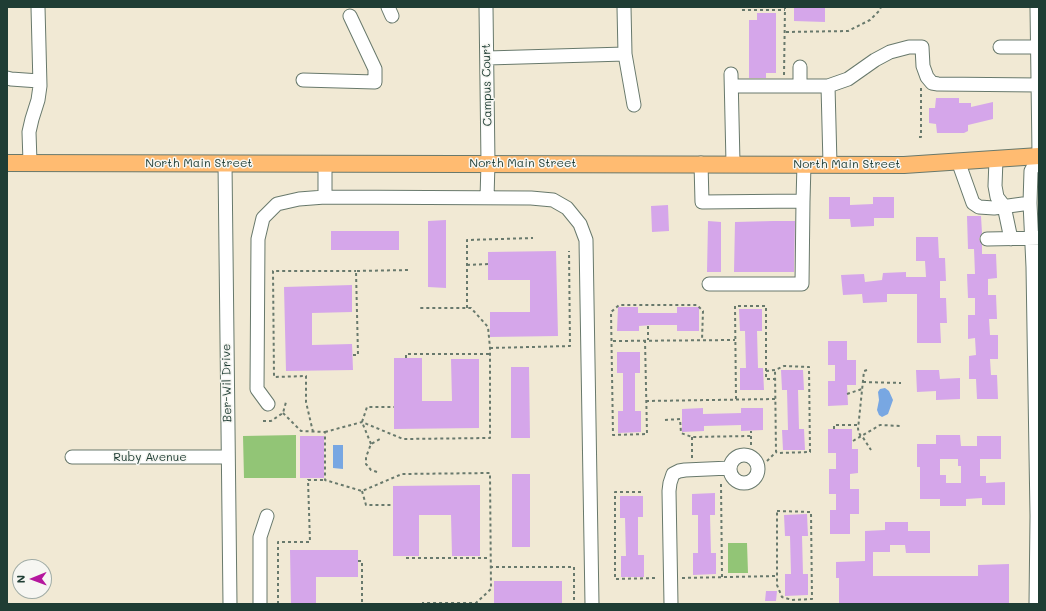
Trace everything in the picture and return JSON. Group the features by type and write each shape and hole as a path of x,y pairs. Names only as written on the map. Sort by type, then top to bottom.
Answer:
{"main road":[{"name":"North Main Street","path":"7,162 904,164 1039,156"}],"street":[{"path":"30,162 30,132 32,119 38,100 40,81 38,7"},
{"name":"Campus Court","path":"486,7 487,198"},
{"path":"624,7 625,54 634,105"},
{"path":"1036,604 1038,460 1036,238 1030,204 1031,171 1039,156 1037,7"},
{"path":"349,36 350,11"},
{"path":"303,80 375,82 375,69 350,11"},
{"path":"733,163 731,80 800,86 828,86 848,79 875,60 890,52 909,47 922,47 923,66 927,77 932,82 938,84 1038,85"},
{"path":"1000,48 1038,47"},
{"path":"487,58 625,54"},
{"path":"800,67 800,86"},
{"path":"7,78 40,81"},
{"path":"828,86 830,164"},
{"path":"996,159 995,186 997,197 1004,206 1011,239"},
{"path":"958,161 974,203 979,207 994,208 1030,204"},
{"name":"Ber-Wil Drive","path":"225,162 230,604"},
{"path":"325,163 325,198"},
{"path":"701,163 702,202 803,201"},
{"path":"709,284 802,284 804,164"},
{"path":"268,404 257,389 258,239 263,218 277,204 299,199 325,198 531,198 552,200 567,208 580,224 586,240 592,604"},
{"path":"987,238 1036,238"},
{"name":"Ruby Avenue","path":"72,457 228,457"},
{"path":"671,604 669,491 673,474 679,470 730,468"},
{"path":"260,604 260,537 267,516"}],"path":[{"path":"786,32 848,32 870,20 881,7"},
{"path":"742,10 785,8 785,75 782,77"},
{"path":"919,137 921,137 921,86"},
{"path":"467,308 467,240 533,238"},
{"path":"490,348 570,346 569,251"},
{"path":"467,265 488,264"},
{"path":"313,432 306,402 306,376 274,377 273,271 409,270"},
{"path":"353,356 358,355 356,271"},
{"path":"648,326 646,340 647,434 613,435 611,312 619,305 697,305 703,310 702,340"},
{"path":"736,399 735,306 766,306 766,379 775,379"},
{"path":"284,413 302,431 324,432 362,422 403,439 490,438 490,348 488,327 471,308 418,308"},
{"path":"612,341 735,340"},
{"path":"406,358 406,354 490,354"},
{"path":"766,371 775,370 784,366 809,366 810,452 776,452"},
{"path":"767,462 776,452 775,370"},
{"path":"867,370 864,371 862,382 858,425 860,435 871,450"},
{"path":"862,382 901,383"},
{"path":"848,394 862,389"},
{"path":"646,401 775,399"},
{"path":"263,421 271,421 284,413 286,402"},
{"path":"371,444 362,422 367,407 394,406"},
{"path":"665,420 680,420 681,433 692,437 751,436"},
{"path":"834,429 834,425 858,425"},
{"path":"852,441 880,425 901,426"},
{"path":"751,430 751,445"},
{"path":"324,432 325,480"},
{"path":"692,437 692,458"},
{"path":"377,472 371,470 366,464 366,458 371,444 380,439"},
{"path":"278,604 278,542 310,542 308,480 325,480 362,491 402,474 490,473 491,589 474,604 422,603"},
{"path":"721,484 722,577"},
{"path":"362,491 366,505 393,505"},
{"path":"641,492 615,492 615,578 656,578"},
{"path":"776,511 811,512 812,599 792,600 782,597 777,576 776,511"},
{"path":"406,558 490,558"},
{"path":"358,561 362,561 362,604"},
{"path":"490,567 574,567 574,604"},
{"path":"680,578 777,576"}],"green space":[{"path":"296,435 296,478 244,478 243,436"},
{"path":"728,543 747,543 748,573 728,573"}],"water":[{"path":"885,388 889,391 893,400 888,414 882,417 879,415 877,410 879,400 878,392 880,389"},
{"path":"333,445 343,445 343,469 333,468"}],"building":[{"path":"794,7 825,7 825,22 794,21"},
{"path":"757,13 776,13 776,73 766,73 766,78 749,78 749,20 757,20"},
{"path":"936,98 959,98 959,103 971,103 971,107 993,102 993,119 968,125 968,131 964,133 937,133 936,124 929,123 929,108 935,108"},
{"path":"829,197 850,197 850,205 873,204 873,197 894,197 894,218 874,218 874,226 851,227 850,219 829,219"},
{"path":"668,205 669,231 652,232 651,206"},
{"path":"967,216 981,216 982,233 979,239 982,245 982,254 996,254 997,278 988,279 988,295 996,295 997,319 989,319 990,335 998,335 998,359 990,359 991,375 997,375 998,399 977,399 976,379 969,379 969,356 976,355 975,338 968,339 968,315 975,315 975,298 968,298 967,274 975,274 974,249 968,249"},
{"path":"446,220 446,288 428,287 428,221"},
{"path":"708,221 721,222 721,272 707,272"},
{"path":"795,221 794,272 734,272 735,222"},
{"path":"331,231 399,231 399,250 331,250"},
{"path":"916,237 938,237 939,258 945,258 946,281 940,281 940,298 946,298 947,323 940,323 941,343 917,343 917,294 887,294 887,302 863,303 862,294 843,295 841,275 864,274 865,282 882,280 883,273 906,272 906,277 926,277 925,261 916,261"},
{"path":"556,251 558,336 490,337 490,312 530,312 530,280 488,280 488,252"},
{"path":"352,285 352,312 312,313 312,345 352,344 353,370 286,371 284,287"},
{"path":"618,307 638,307 638,313 677,313 677,307 699,307 699,331 677,331 677,325 651,325 639,326 639,331 617,331"},
{"path":"739,309 762,309 762,331 757,331 758,368 763,368 764,390 740,390 740,368 746,368 745,331 740,331"},
{"path":"828,341 847,341 847,360 856,360 856,385 847,385 848,405 828,406 828,381 835,381 835,365 828,365"},
{"path":"617,352 640,352 640,373 635,373 635,411 641,411 641,432 618,433 618,411 623,411 623,373 617,373"},
{"path":"394,358 422,358 422,401 452,401 451,359 479,359 479,428 394,429"},
{"path":"511,367 529,367 530,438 511,438"},
{"path":"781,370 803,370 804,390 798,390 799,429 804,429 805,450 783,450 782,430 788,430 787,390 782,390"},
{"path":"916,370 939,370 940,379 960,378 960,399 936,400 936,391 917,392"},
{"path":"703,408 703,414 741,413 741,408 763,408 763,430 741,431 741,425 704,426 704,431 682,432 682,409"},
{"path":"828,429 852,429 852,449 858,449 858,473 850,474 850,489 859,489 859,514 850,514 850,534 830,534 830,510 836,510 836,494 829,494 829,469 836,469 836,453 828,453"},
{"path":"936,435 960,435 961,446 977,446 977,436 1001,436 1001,459 980,459 980,476 986,476 986,483 1005,482 1005,505 982,505 982,498 966,499 966,506 940,506 940,499 920,499 920,467 917,467 917,444 936,444","holes":["940,459 958,459 958,466 961,466 961,483 946,483 946,475 940,475"]},
{"path":"300,436 324,436 324,478 300,478"},
{"path":"512,474 530,474 530,547 512,547"},
{"path":"480,485 480,556 452,556 451,515 419,515 419,556 393,556 393,486"},
{"path":"715,493 715,515 710,515 711,553 716,553 716,574 693,575 693,553 698,553 698,515 692,515 692,494"},
{"path":"620,496 643,496 643,517 638,517 638,555 644,555 644,577 621,577 621,556 626,556 625,518 620,518"},
{"path":"807,514 808,536 802,536 803,574 808,574 808,595 785,596 785,574 791,574 790,536 785,536 784,515"},
{"path":"885,522 908,522 908,531 930,531 930,553 906,553 905,545 890,545 890,552 873,552 873,576 978,576 978,565 1009,564 1009,604 839,604 839,578 836,578 836,562 865,561 865,531 885,530"},
{"path":"290,550 358,550 358,577 316,577 316,604 291,604"},
{"path":"494,581 562,581 562,604 494,604"},
{"path":"766,591 777,591 776,601 765,601"}]}
